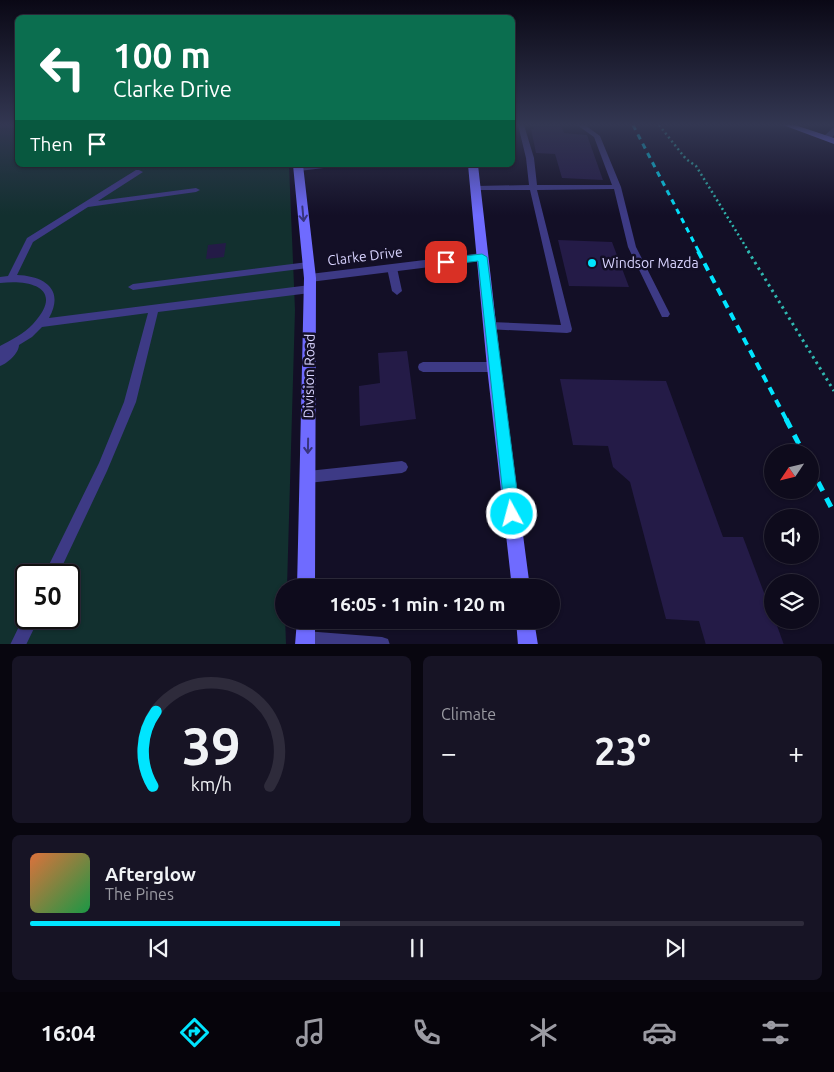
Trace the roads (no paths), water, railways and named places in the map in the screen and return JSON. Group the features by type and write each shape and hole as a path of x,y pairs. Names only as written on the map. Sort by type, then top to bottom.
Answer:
{"main road":[{"name":"Division Road","path":"299,167 309,277 306,579"},
{"path":"473,167 494,367 520,579"},
{"path":"526,629 528,644"}],"street":[{"name":"Clarke Drive","path":"309,277 482,257"}],"lane":[{"path":"490,326 567,329 533,188 529,155"},
{"path":"604,155 617,187 632,247 664,314"},
{"path":"5,279 30,240 139,172"},
{"path":"476,188 617,187"},
{"path":"84,206 196,190"},
{"path":"392,268 396,291"},
{"path":"133,287 309,277"},
{"path":"39,323 154,308 309,277"},
{"path":"0,362 39,323 46,313 51,300 49,289 40,282 5,279"},
{"path":"57,564 103,467 130,402 154,308"},
{"path":"0,351 27,334"},
{"path":"423,367 494,367"},
{"path":"308,477 402,467"},
{"path":"18,644 26,629"},
{"path":"305,635 382,644"}],"railway":[{"path":"649,155 699,252"},
{"path":"698,251 787,421"},
{"path":"786,419 799,444"},
{"path":"819,484 834,513"}],"place":[{"name":"Windsor Mazda","path":"592,263"}]}
